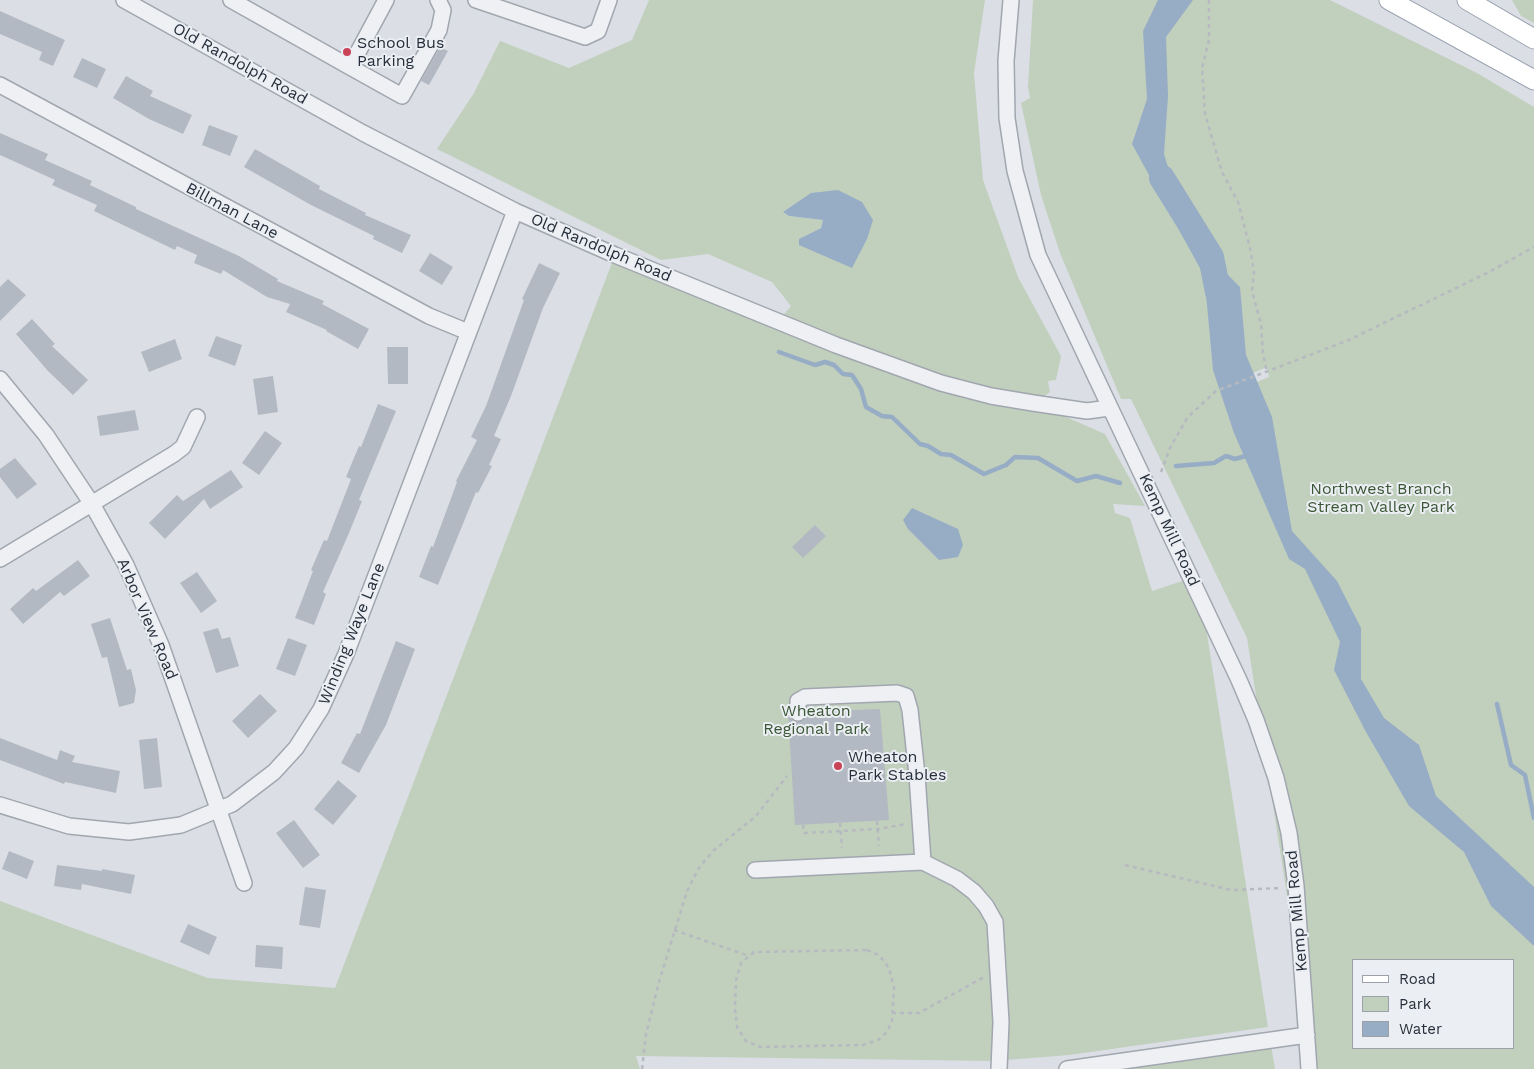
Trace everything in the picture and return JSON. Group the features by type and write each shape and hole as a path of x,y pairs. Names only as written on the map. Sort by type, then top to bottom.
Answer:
{"main road":[{"path":"1389,0 1534,80"},
{"path":"1467,0 1534,39"}],"street":[{"name":"Old Randolph Road","path":"124,0 363,133 515,211 615,256 836,345 941,383 991,396 1033,403 1087,411 1109,408"},
{"path":"231,0 402,96 439,30 443,10 438,0"},
{"path":"350,67 386,0"},
{"path":"476,0 585,37 598,31 610,0"},
{"name":"Kemp Mill Road","path":"1011,0 1006,61 1007,118 1024,208 1038,255 1213,624 1256,720 1276,778 1289,833 1296,886 1309,1069"},
{"name":"Billman Lane","path":"0,85 421,312 468,332"},
{"name":"Winding Waye Lane","path":"0,805 69,826 129,832 181,825 232,804 274,772 296,748 321,709 346,654 515,211"},
{"name":"Arbor View Road","path":"0,379 46,435 92,504 126,565 161,645 244,883"},
{"path":"0,559 92,504 183,446 198,417"},
{"path":"798,713 798,701 805,698 897,693 906,696 910,710 917,775 923,862"},
{"path":"755,870 923,862 957,879 974,892 986,906 995,922 1001,1022 1000,1069"},
{"path":"1067,1069 1307,1035"}],"path":[{"path":"1209,0 1209,40 1202,68 1205,114 1222,172 1238,202 1250,248 1254,272 1252,291 1261,324 1263,354 1267,372"},
{"path":"1160,472 1170,448 1187,418 1216,391 1349,340 1489,272 1534,247"},
{"path":"642,1069 646,1034 674,930 687,891 699,868 712,851 756,816 787,776"},
{"path":"877,821 879,846"},
{"path":"840,823 842,848"},
{"path":"803,825 804,834 878,829 912,824"},
{"path":"1125,865 1231,890 1274,890 1296,886"},
{"path":"674,930 749,956"},
{"path":"867,950 879,955 889,968 894,987 892,1013 888,1032 878,1040 862,1045 760,1047 746,1041 737,1027 734,1008 736,980 741,963 754,952 867,950"},
{"path":"892,1013 919,1013 984,978"}],"green space":[{"name":"Wheaton Regional Park","path":"649,0 985,0 974,73 983,180 1018,277 1061,356 1056,380 1048,381 1050,392 1034,403 1105,434 1145,506 1113,504 1115,513 1130,518 1152,591 1198,576 1268,1027 1069,1055 993,1061 636,1056 640,1069 0,1069 0,901 208,978 335,988 615,255 779,320 791,306 772,282 708,254 661,260 437,149 474,93 500,41 569,68 632,40","holes":["783,212 846,217 799,239 821,228 823,220 789,216"]},
{"name":"Northwest Branch Stream Valley Park","path":"1033,0 1330,0 1477,73 1534,107 1534,1069 1314,1069 1247,638 1131,399 1121,399 1060,253 1041,195 1021,103 1030,98 1028,87","holes":["1267,367 1269,377 1222,396 1222,386"]},
{"path":"1512,0 1534,0 1534,23 1521,16"},
{"path":"1270,1039 1275,1069 1056,1069 1070,1068"}],"water":[{"path":"1158,0 1193,0 1166,37 1168,96 1164,154 1189,236 1240,287 1246,355 1272,417 1292,531 1337,581 1361,628 1361,679 1384,718 1419,745 1436,796 1534,887 1534,946 1491,906 1464,852 1409,806 1366,732 1334,670 1340,642 1305,569 1289,559 1234,433 1213,370 1206,294 1201,270 1132,144 1147,99 1143,31"},
{"path":"838,190 862,202 873,220 867,239 852,268 799,245 799,239 821,228 823,220 789,216 783,212 811,193"},
{"path":"912,508 958,529 963,545 958,557 939,560 908,529 903,520"}],"building":[{"path":"0,11 65,40 53,66 39,60 42,52 0,34"},
{"path":"440,47 448,51 429,85 421,81"},
{"path":"82,58 106,69 97,88 73,77"},
{"path":"126,76 153,91 150,96 192,115 183,134 149,119 113,98"},
{"path":"209,125 238,136 230,156 202,145"},
{"path":"0,133 48,154 45,160 92,181 90,185 136,207 136,209 239,256 278,279 277,281 324,301 322,304 369,329 358,349 327,330 286,312 290,304 267,297 223,270 221,274 194,263 197,255 177,246 175,250 94,211 97,205 52,185 55,180 0,155"},
{"path":"255,149 320,186 319,189 366,213 365,215 411,235 402,253 373,239 374,236 311,205 244,167"},
{"path":"430,253 453,267 442,285 419,271"},
{"path":"539,263 560,273 543,308 511,396 494,436 501,439 489,465 492,466 478,493 476,492 438,585 419,577 431,546 433,547 456,481 477,440 471,437 486,406 524,300 522,299"},
{"path":"8,279 26,295 0,321 0,287"},
{"path":"32,319 55,344 52,346 88,380 73,395 48,371 16,334"},
{"path":"216,336 242,345 235,366 208,356"},
{"path":"175,339 182,359 149,372 141,352"},
{"path":"387,347 408,347 408,384 388,384"},
{"path":"273,376 278,412 258,415 253,379"},
{"path":"378,404 396,411 359,500 362,501 323,592 326,594 314,625 295,618 313,571 311,570 324,540 327,541 351,479 346,477 359,446 361,447"},
{"path":"135,410 139,430 100,436 97,416"},
{"path":"265,431 282,443 259,475 242,463"},
{"path":"15,458 37,484 17,499 0,477 0,469"},
{"path":"231,470 243,487 210,509 204,499 165,539 149,523 177,495 183,501"},
{"path":"815,525 826,536 803,558 792,547"},
{"path":"78,560 90,576 64,596 60,592 23,624 10,609 33,588 36,591"},
{"path":"197,572 217,601 201,613 180,583"},
{"path":"110,618 127,670 131,669 136,690 134,703 119,707 107,657 102,658 91,624"},
{"path":"218,628 222,639 230,637 239,666 216,673 203,632"},
{"path":"288,638 307,645 295,676 276,669"},
{"path":"396,641 415,649 386,725 359,773 341,763 357,733 360,734"},
{"path":"260,694 277,711 248,738 232,721"},
{"name":"Wheaton Park Stables","path":"880,709 889,820 795,825 788,713 793,721 798,722 806,718 807,712"},
{"path":"0,738 57,760 60,750 75,756 72,762 120,771 116,793 65,782 64,784 0,760"},
{"path":"157,738 162,787 144,789 139,740"},
{"path":"338,780 357,796 333,825 314,809"},
{"path":"294,820 320,855 303,868 276,833"},
{"path":"9,851 34,861 27,879 2,869"},
{"path":"57,865 102,871 102,869 135,875 131,894 82,884 81,890 54,886"},
{"path":"305,887 326,890 320,928 299,925"},
{"path":"188,924 217,937 209,955 180,942"},
{"path":"256,945 283,947 282,969 255,967"}],"waterway":[{"path":"1162,178 1211,257 1218,292"},
{"path":"779,352 815,365 825,362 834,365 843,374 852,375 861,389 866,407 882,416 892,417 920,444 928,446 941,454 951,455 984,474 1006,465 1015,457 1038,458 1077,481 1096,476 1120,483"},
{"path":"1176,466 1214,463 1226,456 1235,459 1249,455"},
{"path":"1497,704 1511,765 1525,775 1534,818"}],"place":[{"name":"School Bus Parking","path":"347,52"},
{"name":"Wheaton Park Stables","path":"838,766"}]}
